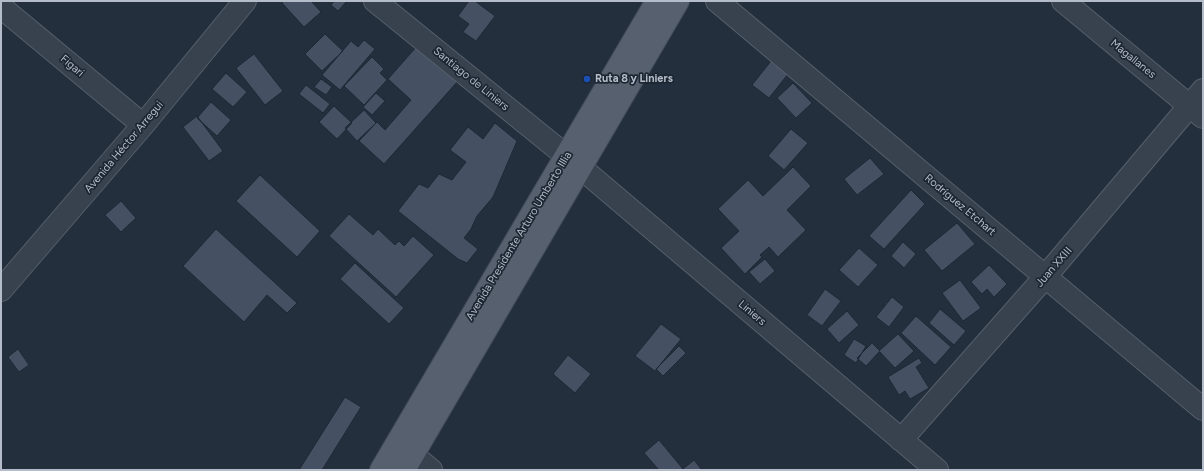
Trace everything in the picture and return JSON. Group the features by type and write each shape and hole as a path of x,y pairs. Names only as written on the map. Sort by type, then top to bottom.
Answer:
{"main road":[{"name":"Avenida Presidente Arturo Umberto Illia","path":"408,462 573,162 657,1"},
{"name":"Avenida Presidente Arturo Umberto Illia","path":"381,470 573,162 678,1"}],"street":[{"name":"Avenida Héctor Arregui","path":"1,290 143,125 245,1"},
{"name":"Santiago de Liniers","path":"375,1 573,162"},
{"name":"Rodríguez Etchart","path":"717,1 1203,408"},
{"name":"Magallanes","path":"1063,1 1199,104"},
{"name":"Figari","path":"1,7 143,125"},
{"name":"Juan XXIII","path":"901,440 1199,104"},
{"name":"Liniers","path":"573,162 937,470"},
{"path":"408,462 431,470"}],"building":[{"path":"284,1 311,1 321,12 304,27 282,3"},
{"path":"334,1 347,1 338,11 331,5"},
{"path":"469,1 475,1 495,16 476,41 463,32 469,24 458,16"},
{"path":"325,34 343,51 322,71 305,54"},
{"path":"364,40 375,49 340,90 322,75 351,41 358,47"},
{"path":"418,45 458,81 384,164 359,141 377,122 385,130 411,100 388,79"},
{"path":"254,54 283,91 265,105 236,68"},
{"path":"372,57 384,69 380,73 387,80 364,105 344,86"},
{"path":"771,61 788,74 769,98 752,85"},
{"path":"226,73 247,92 233,107 212,89"},
{"path":"321,79 332,87 326,95 314,87"},
{"path":"793,83 812,103 796,118 777,98"},
{"path":"306,85 330,104 323,113 299,94"},
{"path":"376,93 385,101 372,115 363,107"},
{"path":"211,102 231,120 217,136 197,118"},
{"path":"334,106 352,123 337,139 319,122"},
{"path":"364,110 376,123 357,141 345,128"},
{"path":"197,116 223,151 209,161 183,127"},
{"path":"495,123 517,141 493,197 477,216 471,229 464,238 478,249 467,263 458,259 398,211 419,184 428,188 439,174 452,180 466,162 450,150 468,127 483,139"},
{"path":"791,129 808,143 784,170 768,156"},
{"path":"870,158 884,174 857,195 844,179"},
{"path":"793,167 811,186 787,210 806,230 778,257 769,247 760,255 762,257 745,274 721,248 739,231 718,209 748,180 763,196"},
{"path":"260,175 320,231 297,257 236,201"},
{"path":"911,190 925,204 884,249 869,236"},
{"path":"121,201 136,218 121,232 105,215"},
{"path":"349,214 373,235 378,229 395,245 399,241 404,246 413,236 434,255 396,297 329,236"},
{"path":"957,223 975,244 942,271 924,250"},
{"path":"216,229 297,303 287,313 267,295 244,322 183,266"},
{"path":"903,242 916,254 904,268 891,256"},
{"path":"859,248 878,265 858,287 839,270"},
{"path":"765,259 775,271 760,284 749,272"},
{"path":"355,263 404,308 389,324 340,279"},
{"path":"989,265 1007,284 994,297 987,289 982,294 971,282"},
{"path":"960,280 981,308 963,321 942,293"},
{"path":"825,289 841,301 822,326 807,315"},
{"path":"892,297 904,307 889,327 876,317"},
{"path":"940,309 966,331 954,345 929,323"},
{"path":"847,311 859,325 839,343 827,329"},
{"path":"916,316 951,347 935,365 901,333"},
{"path":"661,324 681,339 655,371 635,356"},
{"path":"898,334 914,351 895,368 879,351"},
{"path":"854,339 866,346 856,363 844,355"},
{"path":"872,343 880,351 866,366 857,358"},
{"path":"679,346 686,353 663,376 656,369"},
{"path":"18,349 29,365 19,372 8,357"},
{"path":"568,355 591,374 575,393 553,374"},
{"path":"919,358 922,363 916,367 929,388 910,399 905,391 899,395 888,377"},
{"path":"345,397 361,407 322,470 299,470"},
{"path":"659,440 683,469 694,460 702,470 659,470 644,453"}],"place":[{"name":"Ruta 8 y Liniers","path":"587,79"}]}
